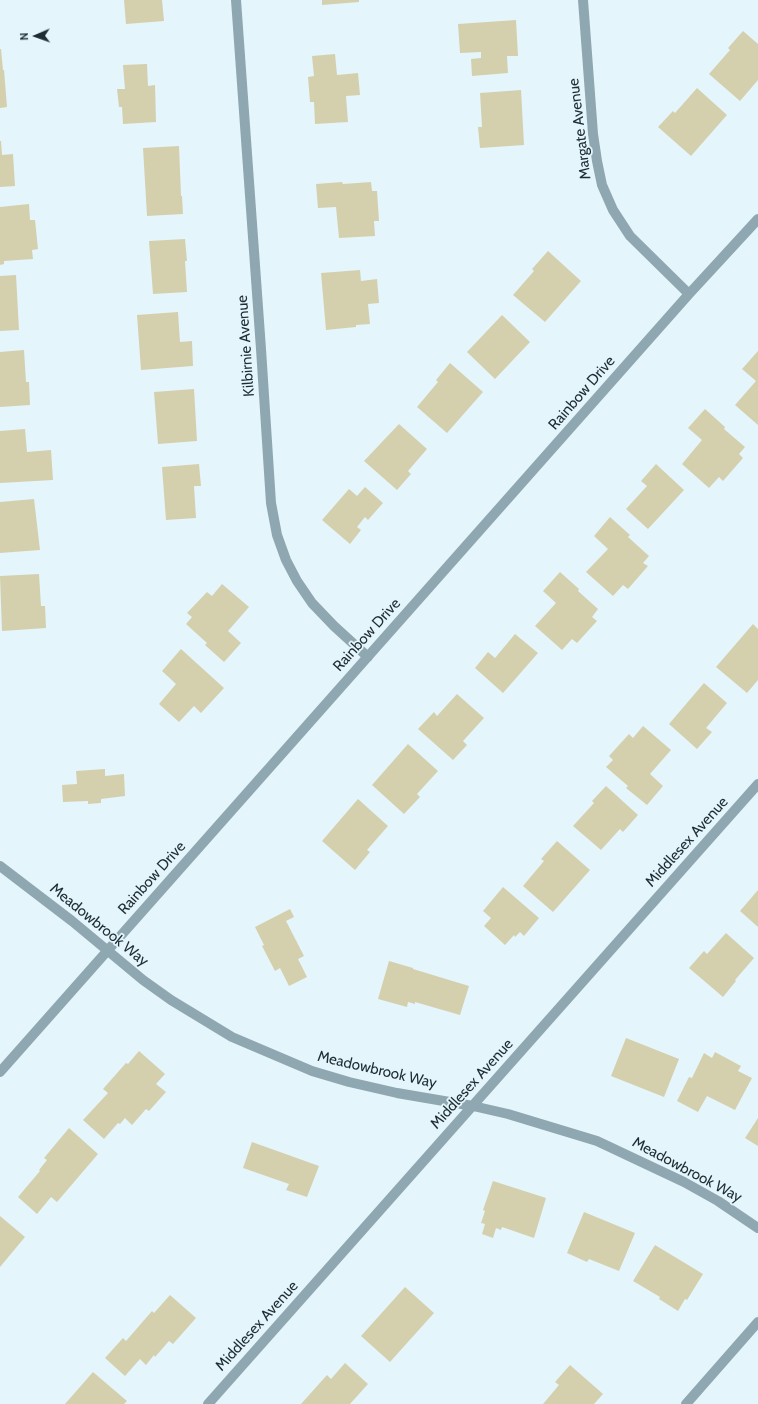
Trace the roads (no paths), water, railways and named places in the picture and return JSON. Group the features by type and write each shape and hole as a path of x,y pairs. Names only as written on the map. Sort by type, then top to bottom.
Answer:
{"street":[{"name":"Kilbirnie Avenue","path":"236,0 261,341 271,503 277,535 286,560 297,581 312,603 334,626 368,657"},
{"name":"Margate Avenue","path":"583,0 593,134 596,160 602,185 613,210 630,236 689,294"},
{"name":"Rainbow Drive","path":"0,1072 689,294 758,220"},
{"name":"Middlesex Avenue","path":"208,1404 758,784"},
{"name":"Meadowbrook Way","path":"0,866 72,921 148,984 232,1037 312,1071 349,1082 397,1093 473,1106 508,1114 597,1141 684,1182 718,1201 758,1228"},
{"path":"686,1404 758,1322"}]}
